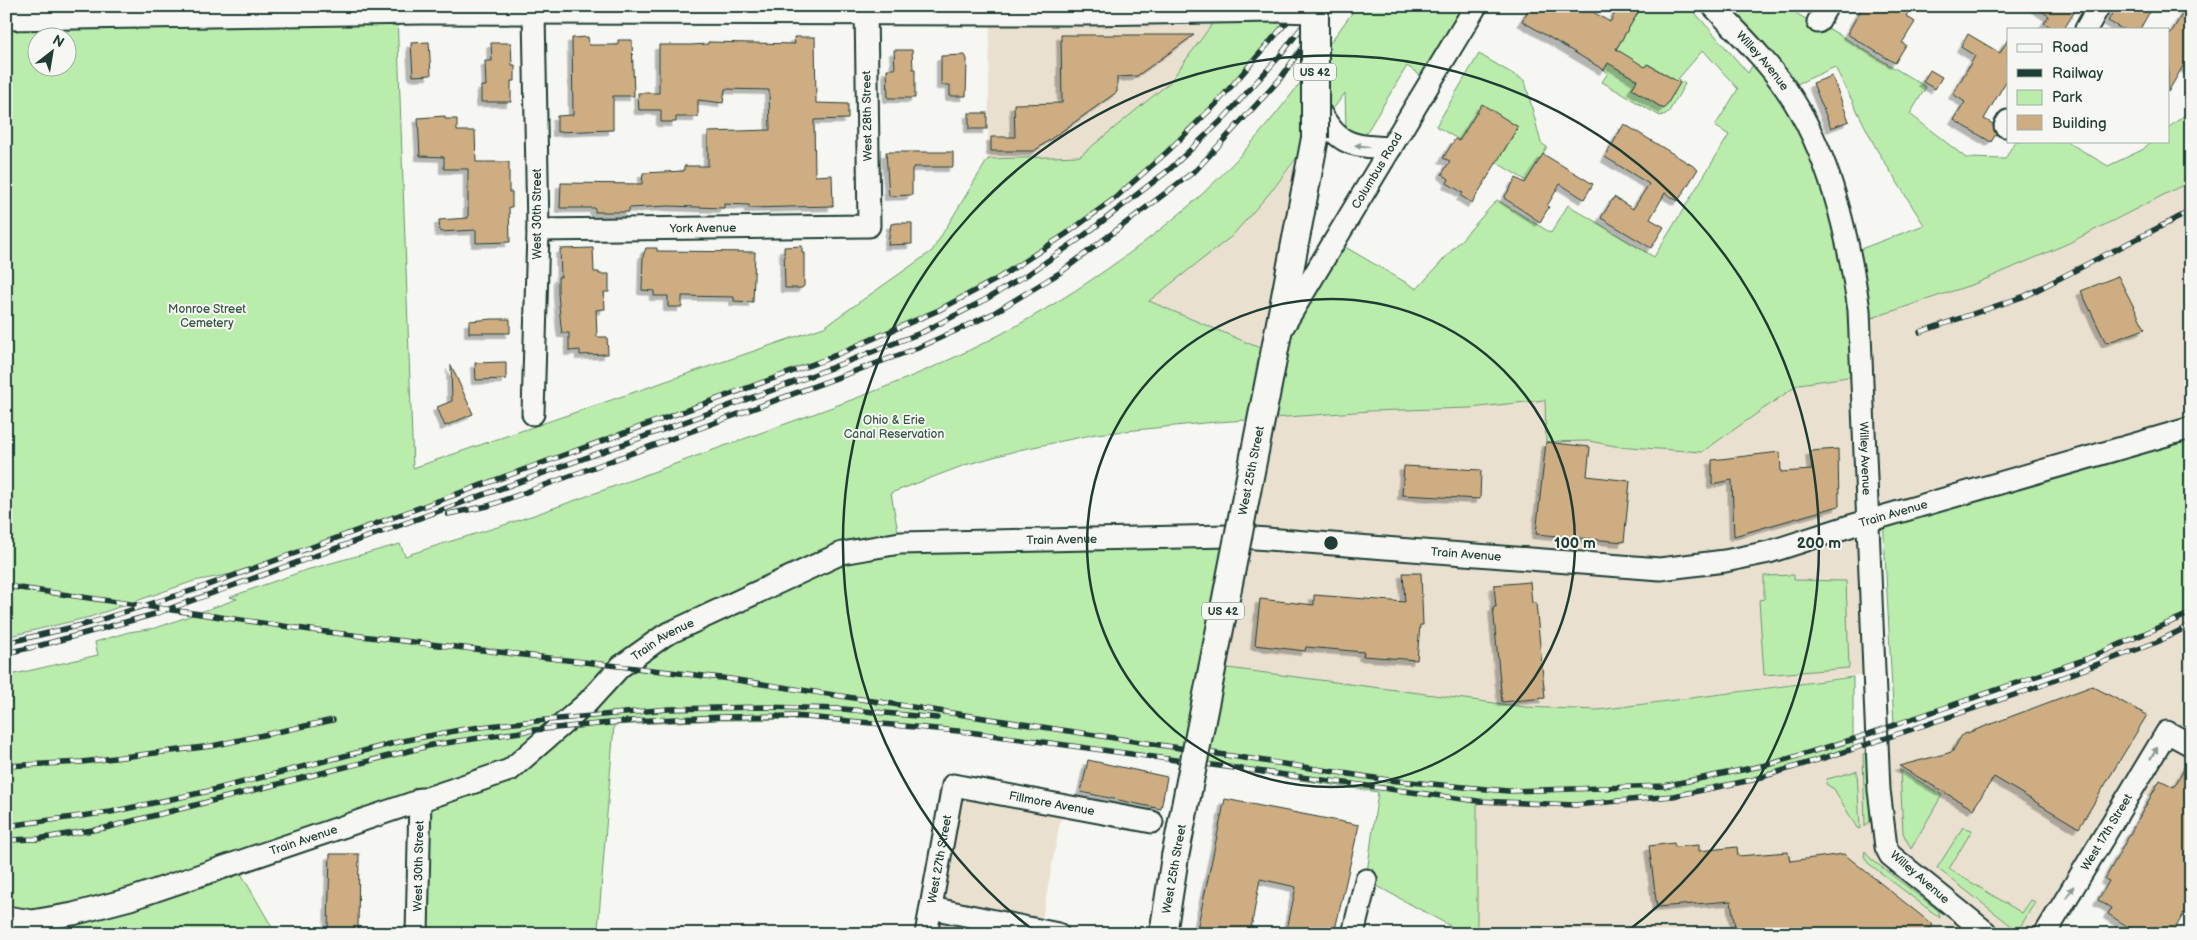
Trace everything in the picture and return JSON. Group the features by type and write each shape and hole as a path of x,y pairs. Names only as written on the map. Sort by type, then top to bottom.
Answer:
{"main road":[{"name":"West 25th Street","path":"1163,934 1175,858 1272,365 1325,137 1315,104 1315,9"}],"street":[{"name":"Columbus Road","path":"1279,334 1476,6"},
{"name":"Willey Avenue","path":"1713,6 1759,54 1797,107 1820,157 1843,223 1860,310 1879,790 1886,847 1890,855 1988,934"},
{"path":"2087,28 2099,6"},
{"path":"6,19 41,13 422,10 534,13 643,10 1276,11 1315,9"},
{"name":"West 28th Street","path":"866,10 869,226"},
{"name":"West 30th Street","path":"533,414 538,230 534,13"},
{"path":"1325,137 1354,144 1392,148"},
{"name":"York Avenue","path":"538,230 869,226"},
{"name":"Train Avenue","path":"6,917 32,921 74,914 130,899 510,770 587,703 620,668 665,635 842,553 900,543 1228,536 1660,569 1725,561 1754,555 1868,520 2191,428"},
{"name":"West 17th Street","path":"2045,934 2166,732 2191,745"},
{"name":"Fillmore Avenue","path":"953,785 1152,822"},
{"name":"West 27th Street","path":"926,934 953,785"},
{"name":"West 30th Street","path":"417,934 420,799"},
{"path":"1354,934 1366,880"},
{"path":"931,908 1058,934"}],"shaded area":[{"path":"1221,12 1169,83 1080,156 988,159 990,14"},
{"path":"1315,138 1274,355 1149,301 1169,286 1274,188"},
{"path":"2191,181 2191,428 1868,520 1874,673 1598,710 1525,707 1213,666 1262,419 1546,400 1589,441 1615,446 1702,452 1799,384 1862,375 1860,322 1977,283 2069,243"},
{"path":"2191,613 2191,822 2133,788 2045,934 1687,934 1685,931 1655,934 1554,934 1553,929 1477,934 1477,803 1575,805 1673,796 1853,749 1877,737 1905,732 2026,691 2109,660 2100,653"},
{"path":"953,785 1063,806 1040,930 1058,934 926,934"}],"green space":[{"name":"Ohio & Erie Canal Reservation","path":"1357,6 1476,6 1431,83 1407,66 1365,135 1346,129 1345,93 1274,188 1232,236 1149,301 1274,354 1335,241 1417,289 1497,200 1551,233 1568,205 1654,257 1729,135 1715,126 1738,89 1703,50 1678,79 1685,84 1668,113 1660,116 1602,82 1608,73 1604,70 1642,6 1689,6 1748,73 1759,54 1713,6 1784,6 1816,25 1818,22 1926,87 1910,114 1966,158 2005,159 2014,142 2068,142 2108,166 2142,150 2151,142 2170,142 2170,126 2191,110 2191,181 2069,243 1977,283 1860,322 1862,375 1799,384 1702,452 1615,446 1589,441 1546,442 1545,400 1470,408 1370,411 1204,423 1096,434 1019,450 965,465 891,493 900,543 1228,536 1213,666 1525,707 1598,710 1853,677 1853,749 1742,782 1674,796 1551,804 1477,803 1477,934 1465,934 1366,880 1378,792 1075,745 840,719 720,720 614,725 598,929 596,934 417,934 420,800 235,863 276,934 6,934 6,676 98,655 95,642 129,632 156,628 237,599 230,597 306,570 400,544 405,556 518,520 859,397 953,358 1046,309 1106,270 1163,227 1214,183 1258,135 1299,85","holes":["1648,64 1680,83 1664,109 1632,89 1637,80 1615,67 1645,67","1835,67 1877,150 1924,225 1850,253 1786,89"]},
{"name":"Monroe Street Cemetery","path":"1221,12 1296,12 1195,125 1122,191 1042,250 960,300 920,320 798,370 243,572 194,581 90,617 6,637 6,19 397,13 413,468 824,327 932,251 988,159 1080,156 1169,83"},
{"path":"1479,54 1525,81 1541,143 1547,147 1527,181 1436,126","holes":["1482,105 1518,127 1504,151 1467,129"]},
{"path":"2191,428 2191,613 2089,658 1894,726 1883,517"},
{"path":"1794,575 1794,580 1846,581 1849,668 1764,675 1759,600 1764,599 1764,576"},
{"path":"1868,751 1870,821 1865,827 1863,754"},
{"path":"1900,770 1942,795 1911,849 1903,833"},
{"path":"1857,771 1860,829 1857,828 1834,789 1826,784 1827,779"},
{"path":"1963,827 1972,830 1949,869 2022,913 2031,900 2035,902 2018,931 1937,868"},
{"path":"1865,851 1871,859 1939,911 1940,918 1868,863 1864,856"}],"building":[{"path":"1531,6 1583,6 1610,22 1619,6 1642,6 1616,49 1645,67 1647,64 1680,83 1664,109 1632,89 1637,80 1608,63 1604,70 1522,21"},
{"path":"1863,6 1912,6 1906,16 1915,22 1902,43 1906,45 1895,63 1847,34"},
{"path":"2033,6 2078,6 2065,28 2052,28 2044,23 2049,16"},
{"path":"2116,6 2153,6 2141,28 2120,28 2108,21"},
{"path":"2187,6 2191,6 2191,71 2183,66 2170,89 2170,35"},
{"path":"1968,34 2000,53 2007,41 2007,80 1984,119 1993,124 1996,134 1991,142 1954,120 1965,102 1953,94 1975,56 1961,47"},
{"path":"1061,35 1194,35 1137,76 1117,77 1117,92 1034,151 991,151 991,137 1015,137 1014,104 1062,103"},
{"path":"588,37 589,45 618,45 618,40 632,40 634,96 613,96 613,130 557,132 557,116 573,115 572,38"},
{"path":"794,37 815,37 816,103 848,104 848,119 814,120 815,176 832,175 833,206 749,208 749,205 724,204 724,208 669,206 629,208 629,212 595,212 595,208 560,208 561,183 642,184 643,173 684,171 684,166 708,166 708,132 770,130 769,90 725,89 723,103 698,100 698,117 676,117 676,122 661,122 661,110 639,110 638,93 659,93 659,45 708,44 708,42 795,44"},
{"path":"429,42 431,75 413,76 411,43"},
{"path":"491,43 511,43 512,65 515,65 515,81 511,81 511,102 481,102 481,86 486,86 485,61 492,61"},
{"path":"894,50 912,50 913,69 915,69 915,98 888,98 887,69 895,69"},
{"path":"965,55 967,59 966,96 950,96 950,85 941,85 941,56"},
{"path":"1930,70 1942,77 1935,89 1923,82"},
{"path":"1832,76 1849,121 1831,128 1813,83"},
{"path":"1482,104 1518,127 1472,203 1461,196 1463,193 1447,183 1449,179 1442,174 1450,161 1443,158 1455,139 1459,141"},
{"path":"969,113 987,113 987,129 969,129"},
{"path":"445,116 445,119 457,119 457,131 475,131 476,162 509,162 509,192 512,192 512,207 509,207 510,242 476,243 476,230 440,232 439,220 468,218 468,169 444,169 444,157 420,156 418,118"},
{"path":"1624,124 1698,169 1678,201 1665,193 1650,219 1664,227 1651,248 1601,218 1614,197 1633,209 1649,184 1605,157"},
{"path":"886,152 953,152 953,167 914,167 912,169 912,195 889,196"},
{"path":"1543,154 1593,184 1584,199 1560,184 1540,222 1504,198 1516,178 1525,183"},
{"path":"912,223 912,244 888,245 891,224"},
{"path":"802,246 802,253 804,253 804,286 802,288 785,288 784,247"},
{"path":"593,248 594,272 609,274 609,292 604,292 605,309 596,310 597,337 607,337 608,354 580,355 580,350 569,351 569,333 562,333 558,293 558,277 561,277 560,249"},
{"path":"646,248 657,248 657,251 755,252 753,302 734,301 734,297 682,296 682,307 668,307 668,296 654,296 654,291 642,290 643,256"},
{"path":"2118,276 2145,329 2106,343 2081,291"},
{"path":"510,319 510,333 469,333 469,321"},
{"path":"506,362 506,379 476,380 475,363"},
{"path":"451,365 473,414 445,426 437,407 452,401"},
{"path":"1546,442 1590,447 1587,476 1630,481 1624,542 1536,534"},
{"path":"1838,449 1839,506 1734,536 1732,480 1712,484 1712,460 1780,452 1781,472 1812,470 1810,451"},
{"path":"1404,466 1481,470 1480,499 1402,495"},
{"path":"1403,573 1421,573 1423,625 1420,625 1417,660 1363,656 1364,652 1306,647 1305,651 1255,645 1260,599 1314,605 1314,595 1405,602"},
{"path":"1530,582 1532,603 1536,603 1545,698 1502,702 1493,607 1496,607 1494,585"},
{"path":"2092,686 2147,715 2079,828 1994,777 1973,809 1899,766 1952,752 1962,735"},
{"path":"2191,758 2191,901 2172,934 2139,934 2108,914 2111,908 2098,900 2109,881 2105,879 2160,780 2174,787"},
{"path":"1088,760 1167,777 1161,809 1081,792"},
{"path":"1225,799 1359,825 1334,934 1286,934 1296,887 1260,879 1250,934 1196,934"},
{"path":"1674,843 1675,847 1699,845 1699,851 1737,847 1738,856 1788,852 1790,861 1844,854 1933,925 1926,934 1736,934 1731,901 1657,907 1649,846"},
{"path":"330,854 359,854 358,930 328,929"}],"railway":[{"path":"6,643 90,623 197,589 824,360 939,310 997,279 1066,234 1114,199 1167,152 1216,104 1301,6"},
{"path":"6,653 155,614 800,380 923,332 983,301 1030,273 1082,237 1170,169 1223,119 1279,57 1318,6"},
{"path":"448,514 488,506 918,348 992,314 1061,272 1196,170 1280,79 1331,6"},
{"path":"1920,332 2025,296 2191,211"},
{"path":"6,586 318,631 730,679 1388,780 1508,791 1664,786 1771,764 1854,739 2089,658 2191,613"},
{"path":"6,840 37,839 105,828 432,745 534,730 631,721 723,717 795,716 969,732 1478,801 1575,805 1673,796 1752,780 1853,749 2026,691 2157,642 2191,625"},
{"path":"6,826 111,812 209,791 402,741 465,729 514,723 669,709 763,707 843,709 937,718"},
{"path":"6,766 82,762 212,746 333,720"}]}
